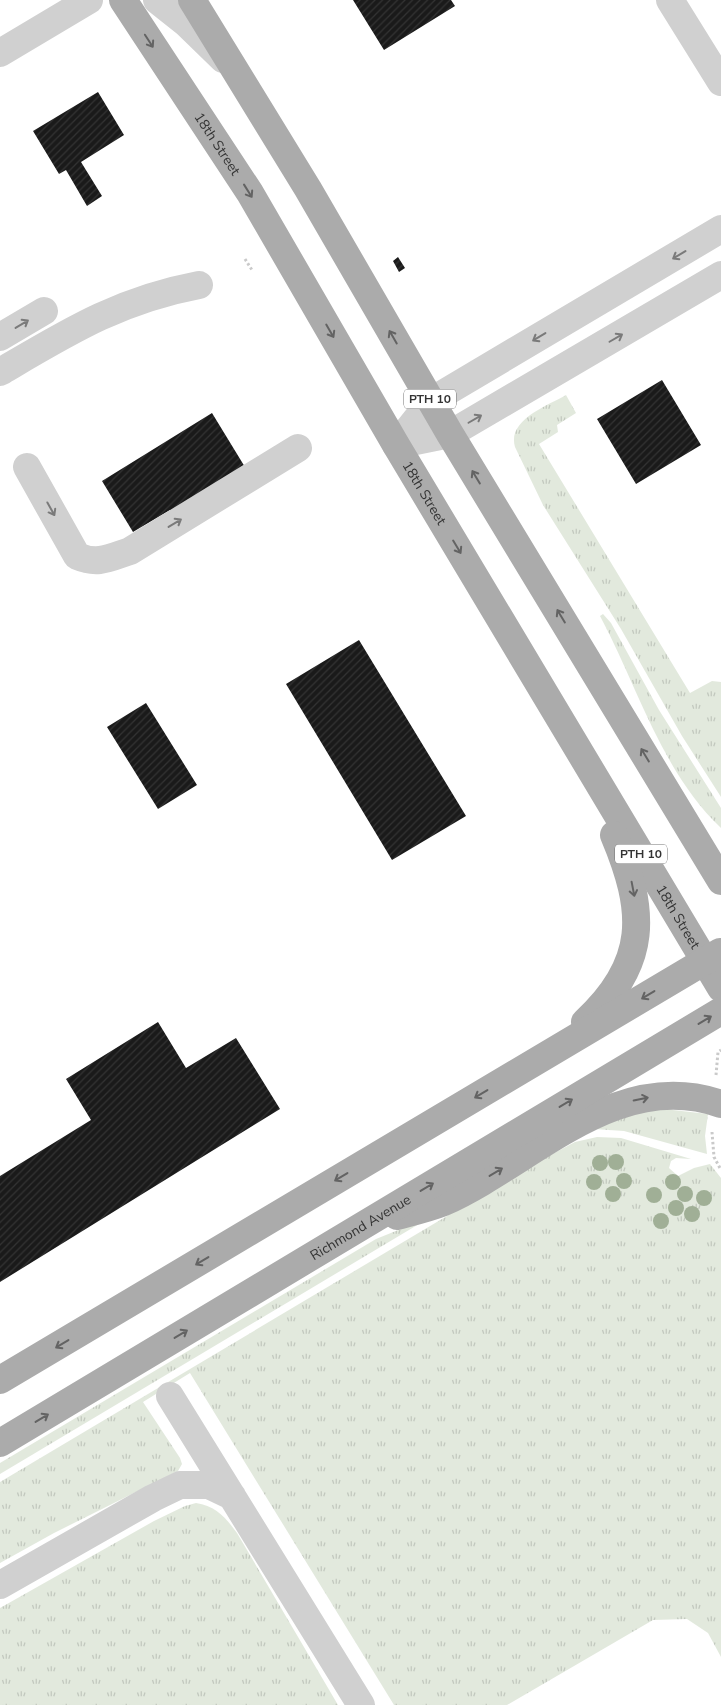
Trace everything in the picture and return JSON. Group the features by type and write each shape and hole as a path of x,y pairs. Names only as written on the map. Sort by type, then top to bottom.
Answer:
{"main road":[{"name":"18th Street","path":"122,0 250,193 396,445 576,746 713,956 721,988"},
{"name":"PTH 10","path":"192,0 450,434 721,881"},
{"path":"523,1069 581,1026 609,997 623,978 632,956 636,939 637,923 632,882 576,746"},
{"path":"670,797 690,820 721,848"},
{"path":"0,1380 713,956"},
{"name":"Richmond Avenue","path":"0,1443 721,1011"},
{"path":"340,1239 389,1218 444,1202 585,1120 612,1107 638,1099 667,1095 692,1096 717,1114"}],"lane":[{"path":"0,53 89,0"},
{"path":"157,0 186,23 236,72"},
{"path":"670,0 721,82"},
{"path":"396,445 431,401 721,230"},
{"path":"396,445 450,434 721,275"},
{"path":"0,372 81,325 118,307 171,290 199,284"},
{"path":"0,337 44,311"},
{"path":"27,467 77,556 91,562 130,551 298,448"},
{"path":"170,1396 361,1705"},
{"path":"0,1585 153,1498 180,1485 209,1485 232,1496"}],"path":[{"path":"244,259 252,270"},
{"path":"716,1077 718,1052 721,1050"},
{"path":"717,1114 712,1144 716,1162 721,1170"}],"green space":[{"path":"566,395 576,413 557,425 558,432 539,444 690,693 712,681 721,682 721,797 682,736 621,629 543,505 515,447 514,437 517,429 523,422 539,409"},
{"path":"603,614 611,623 659,710 721,808 721,828 700,805 666,755 600,616"},
{"path":"664,1109 708,1114 705,1136 707,1154 624,1131 594,1129 603,1119"},
{"path":"597,1137 621,1138 691,1159 676,1158 671,1161 669,1168 678,1176 694,1168 710,1164 721,1178 721,1657 708,1633 687,1619 653,1620 507,1705 394,1705 190,1373 143,1402 180,1458 182,1464 178,1471 54,1533 0,1563 0,1482 541,1160 575,1142"},
{"path":"418,1222 419,1224 0,1474 0,1463 376,1239"},
{"path":"196,1503 215,1510 229,1522 237,1533 338,1705 0,1705 0,1608 154,1521 185,1506"}],"building":[{"path":"353,0 451,0 455,6 384,50"},
{"path":"98,92 124,135 81,162 102,196 87,206 66,170 59,174 33,131"},
{"path":"398,257 405,268 399,272 393,261"},
{"path":"662,380 701,445 636,484 597,419"},
{"path":"212,413 248,472 175,517 170,510 133,532 102,481"},
{"path":"359,640 466,816 392,860 286,684"},
{"path":"146,703 197,785 158,809 107,727"},
{"path":"158,1022 186,1068 236,1038 280,1109 0,1282 0,1176 91,1120 66,1079"}]}
